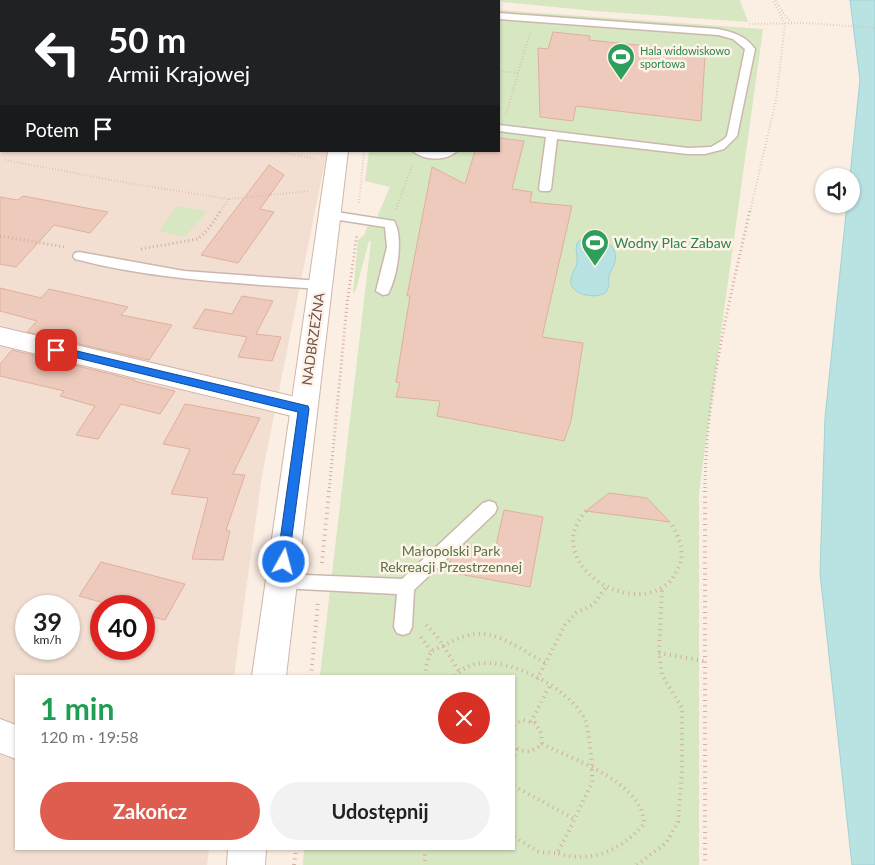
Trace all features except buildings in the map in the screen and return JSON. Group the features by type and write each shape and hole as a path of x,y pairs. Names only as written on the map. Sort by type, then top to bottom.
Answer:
{"street":[{"name":"NADBRZEŻNA","path":"269,675 330,215 328,155"},
{"path":"0,336 304,409"},
{"path":"0,736 15,742"},
{"path":"246,865 248,850"}],"lane":[{"path":"500,16 718,32 739,39 747,44 750,49 732,136 722,147 699,151 672,150 500,128"},
{"path":"545,189 552,135"},
{"path":"420,152 427,155 438,155 448,152"},
{"path":"330,215 390,224 394,232 394,240 383,291"},
{"path":"75,251 184,275 320,285"},
{"path":"404,623 406,587 489,508"},
{"path":"281,582 406,587"}],"path":[{"path":"775,0 783,13 794,24"},
{"path":"705,865 704,661 707,436 713,388 739,259 776,100 785,24 775,0"},
{"path":"500,128 534,18"},
{"path":"785,24 875,28"},
{"path":"500,72 518,73"},
{"path":"288,152 328,155"},
{"path":"311,675 344,333 359,220 364,152"},
{"path":"390,224 418,152"},
{"path":"0,159 133,184 229,199 314,190"},
{"path":"132,250 198,239 210,227 229,199"},
{"path":"0,236 75,251"},
{"path":"586,511 575,525 572,545 579,566 600,585 621,593 641,594 662,589 677,573 683,556 678,533 670,522"},
{"path":"537,679 564,625 576,613 594,604 606,587"},
{"path":"637,865 666,843 678,822 682,708 662,675 659,652 662,589"},
{"path":"404,623 424,623 443,646 459,671"},
{"path":"426,675 426,666 431,651 475,634 493,636 545,663"},
{"path":"659,652 704,661"},
{"path":"456,675 459,671 476,662 495,662 512,667 550,685 571,700 585,719 592,781 576,820 557,853"},
{"path":"530,722 550,685"},
{"path":"515,724 523,720 535,723 541,733 542,744"},
{"path":"515,838 540,852 557,853 579,858 607,852 633,838 644,824 643,809 631,793 609,777 542,744"},
{"path":"515,747 528,752 535,750 542,744"},
{"path":"515,787 576,820"},
{"path":"294,865 296,850"},
{"path":"424,865 425,850"}],"shaded area":[{"path":"0,152 327,152 262,476 234,675 15,675 15,850 209,850 207,865 0,865"}],"green space":[{"path":"500,0 740,0 748,22 500,2"},
{"name":"Małopolski Park Rekreacji Przestrzennej","path":"500,10 763,29 699,492 699,865 303,865 304,850 515,850 515,675 320,675 371,241 369,241 356,290 353,293 358,240 364,235 368,225 373,226 390,187 365,181 369,152 500,152"},
{"path":"177,206 207,211 185,237 159,231"}],"water":[{"path":"850,0 875,0 875,865 852,865 820,573 825,418 846,213 860,213 860,168 851,168 860,80"},
{"name":"Wodny Plac Zabaw","path":"588,238 599,239 608,243 612,247 615,256 607,290 604,294 596,296 576,291 571,284 577,263 577,244 580,240"}],"place":[{"name":"Hala widowiskowo sportowa","path":"621,81"},
{"name":"Wodny Plac Zabaw","path":"595,267"}],"route":[{"path":"56,350 304,409 284,562"}]}
